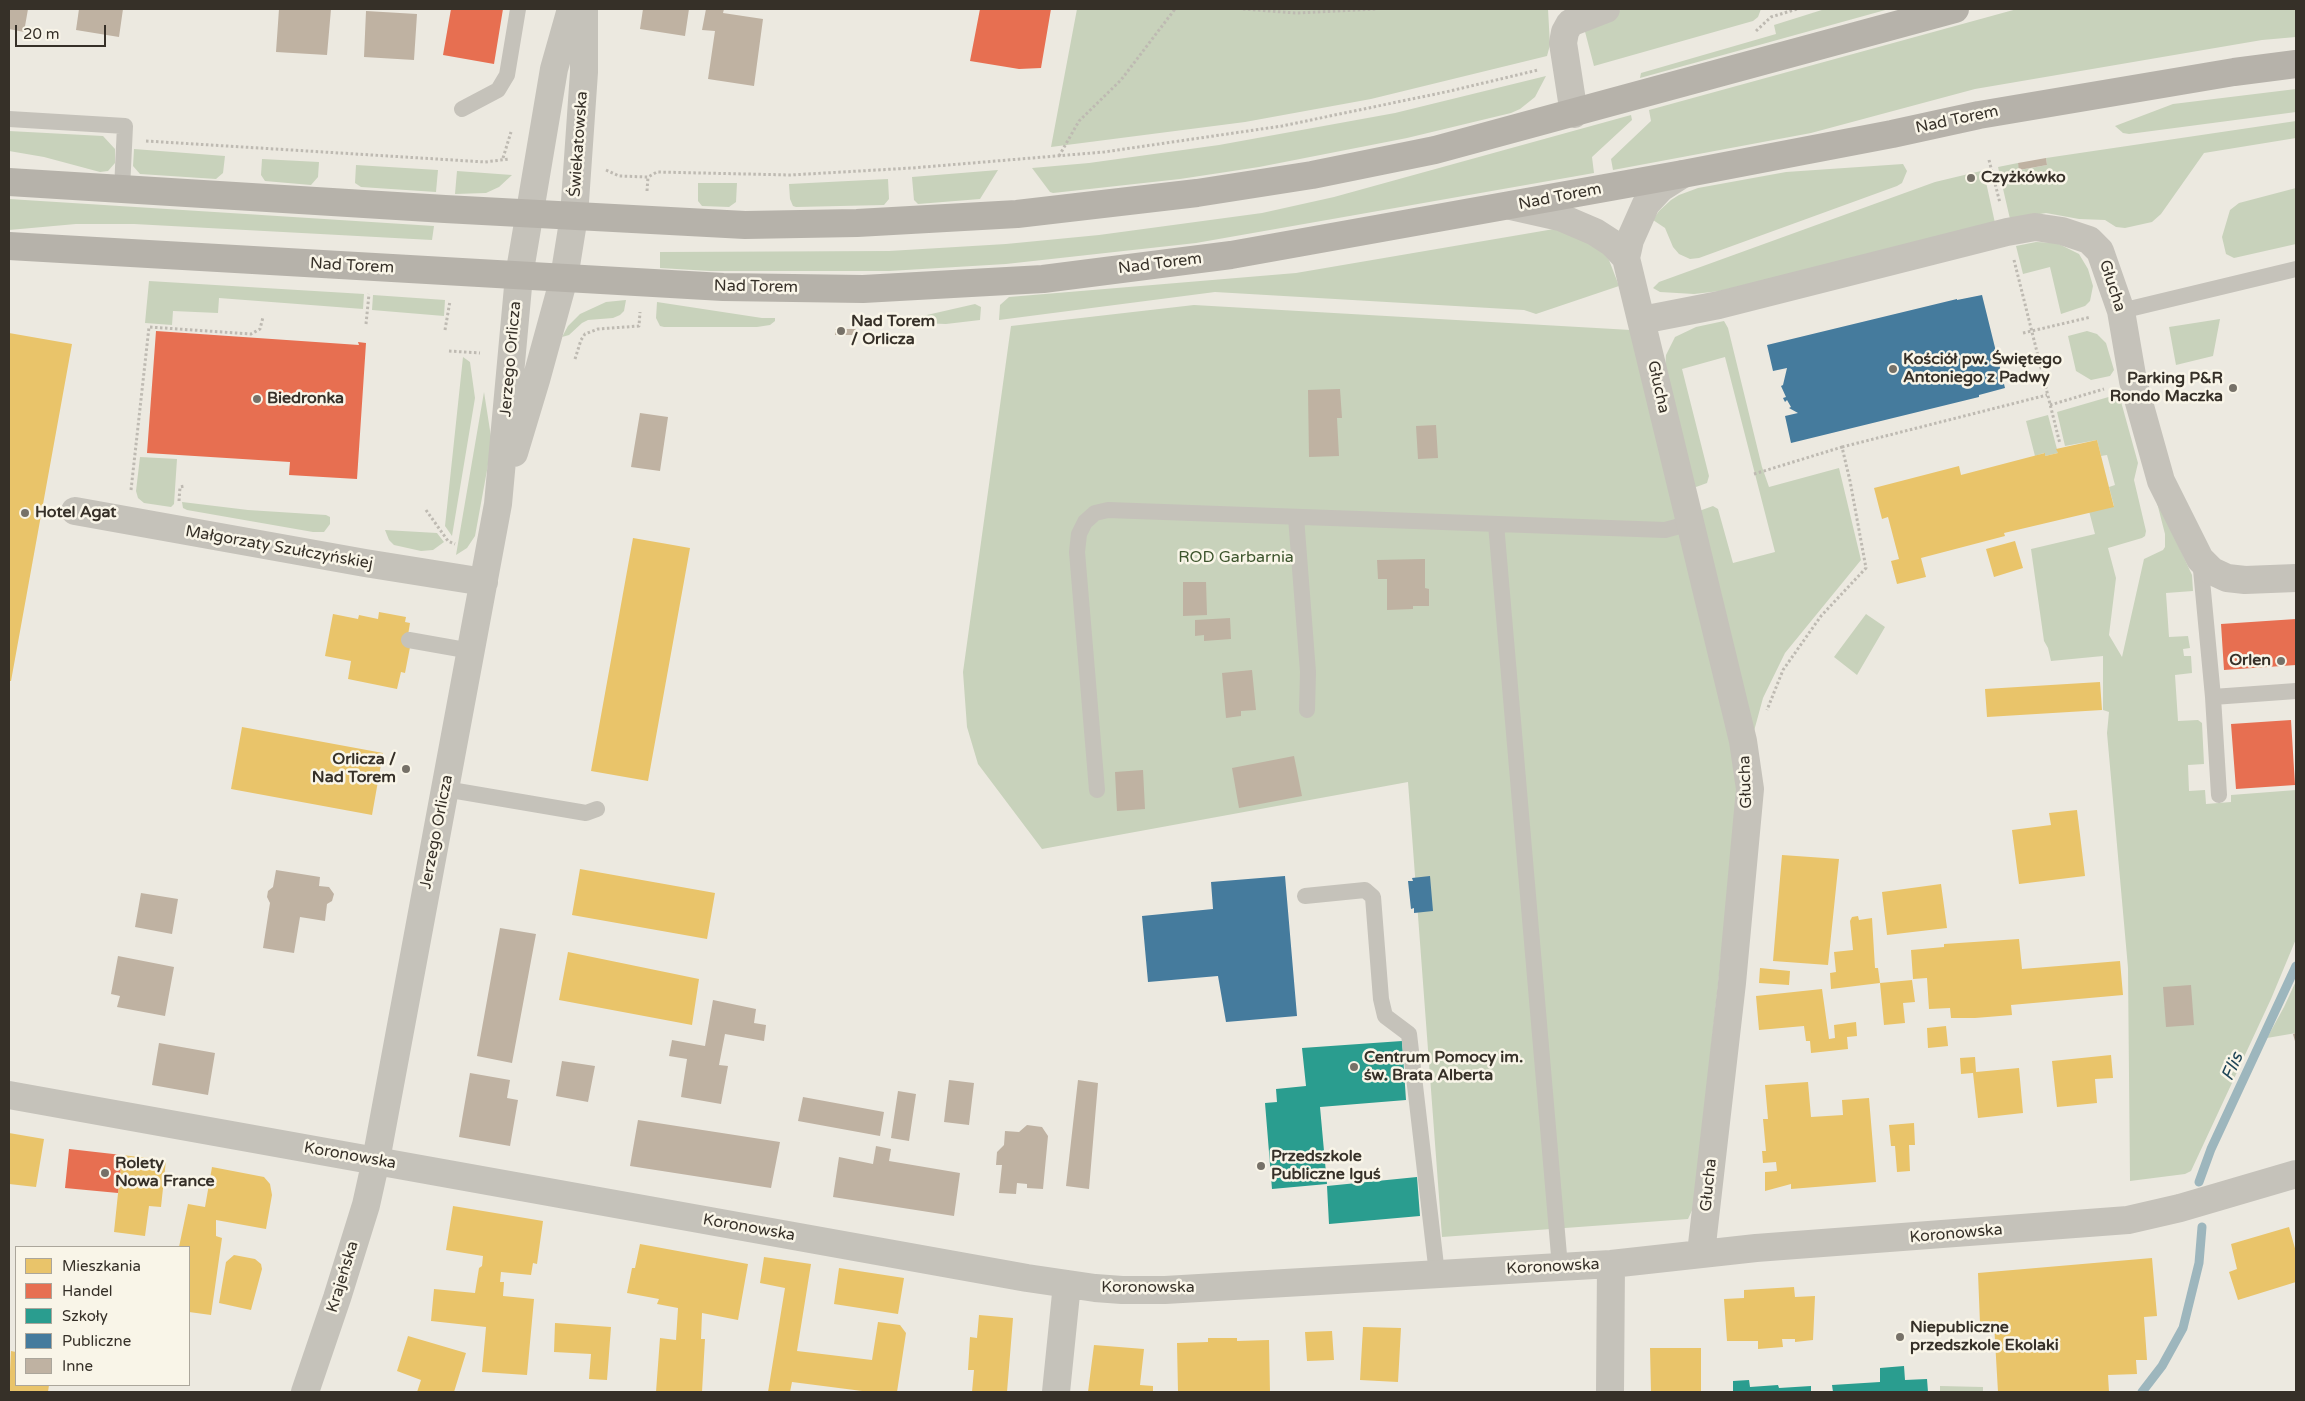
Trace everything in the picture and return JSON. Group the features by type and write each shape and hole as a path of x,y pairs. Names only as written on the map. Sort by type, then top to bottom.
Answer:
{"main road":[{"path":"9,182 529,214 745,225 857,224 958,219 1082,208 1172,197 1312,175 1435,150 1574,114 1955,9"},
{"name":"Nad Torem","path":"9,246 723,287 863,289 1042,279 1231,255 1683,174 1892,134 1979,115 2234,72 2296,64"}],"street":[{"name":"Świekatowska","path":"529,214 554,69 571,9"},
{"name":"Świekatowska","path":"564,278 574,216 583,81 584,9"},
{"path":"1574,114 1563,43 1565,32 1570,23 1606,9"},
{"name":"Głucha","path":"1683,174 1661,188 1646,204 1630,240 1626,258 1743,741 1750,789 1732,983 1701,1253"},
{"path":"1511,206 1560,217 1595,232 1612,243 1626,258"},
{"name":"Jerzego Orlicza","path":"376,1160 498,504 519,276 529,214"},
{"name":"Głucha","path":"1642,320 1719,306 2007,232 2035,227 2062,231 2089,240 2100,251 2121,311 2133,381 2161,481 2200,559 2212,572 2227,578 2245,580 2296,578"},
{"name":"Jerzego Orlicza","path":"498,504 536,380 564,278"},
{"name":"Małgorzaty Szułczyńskiej","path":"75,511 365,564 484,582"},
{"name":"Koronowska","path":"9,1095 1094,1288 1165,1290 1611,1264 1701,1253 2128,1220 2180,1208 2296,1174"},
{"name":"Krajeńska","path":"305,1392 366,1205 376,1160"},
{"path":"1610,1392 1611,1264"},
{"path":"1056,1392 1067,1284"}],"lane":[{"path":"462,109 498,90 507,75 518,9"},
{"path":"9,119 125,126 122,189"},
{"path":"2121,311 2296,269"},
{"path":"1097,790 1077,552 1079,534 1085,522 1095,513 1108,510 1665,530 1691,522"},
{"path":"1296,517 1308,672 1307,710"},
{"path":"1496,524 1560,1267"},
{"path":"2200,559 2213,696 2219,795"},
{"path":"409,640 471,652"},
{"path":"2213,696 2296,691"},
{"path":"445,789 586,813 597,808"},
{"path":"1305,896 1365,890 1373,897 1380,999 1385,1016 1409,1034 1437,1274"}],"path":[{"path":"1059,156 1079,121 1121,80 1175,9"},
{"path":"1243,9 1296,13 1377,9"},
{"path":"1763,25 1771,17 1797,9"},
{"path":"598,165 619,176 648,177 658,172 769,175 833,173 1113,151 1282,126 1421,98 1539,69"},
{"path":"144,141 486,162 503,158 513,159"},
{"path":"1989,160 2060,444"},
{"path":"366,324 369,289"},
{"path":"445,330 451,295"},
{"path":"577,353 581,340 592,330 639,326 641,309"},
{"path":"2023,333 2121,311"},
{"path":"132,497 149,327 251,334 260,329 263,317"},
{"path":"449,351 480,353"},
{"path":"2050,405 2133,381"},
{"path":"1754,474 1842,447 2047,395"},
{"path":"1766,712 1783,670 1821,616 1866,568 1842,447"},
{"path":"426,510 453,544 444,549"}],"green space":[{"path":"1077,9 1548,9 1550,45 1547,56 1371,99 1245,122 1051,147"},
{"path":"1623,9 1761,9 1758,17 1753,21 1594,66 1583,24"},
{"path":"1825,9 1889,9 1640,78 1641,73 1776,34 1774,25"},
{"path":"2017,9 2296,9 2296,37 2262,40 1975,89 1811,133 1613,170 1611,159 1651,121 1649,110"},
{"path":"1546,76 1535,97 1520,109 1511,113 1407,138 1259,167 1180,179 1053,193 1050,192 1032,168 1089,163 1219,145 1395,113"},
{"path":"2296,89 2296,112 2129,134 2123,133 2115,126 2173,104"},
{"path":"1631,115 1632,120 1592,157 1594,173 1196,243 1006,264 889,271 710,271 660,268 660,252 889,251 1006,244 1099,235 1262,213 1334,197"},
{"path":"2296,121 2296,138 2204,153 2161,214 2152,222 2125,228 2116,227 2105,220 2079,219 2046,213 2010,219 1998,167 2018,163 2020,170 2047,165 2046,158"},
{"path":"9,131 103,136 115,149 115,163 108,171 100,172 44,157 9,151"},
{"path":"134,149 225,156 223,173 216,179 140,174 133,166"},
{"path":"262,159 319,162 318,177 311,185 265,181 261,175"},
{"path":"1903,164 1907,171 1902,183 1897,186 1699,258 1690,259 1679,254 1673,247 1665,228 1653,220 1659,211 1671,200 1698,188 1786,172"},
{"path":"356,165 438,170 436,192 361,187 355,183"},
{"path":"998,170 980,199 918,204 914,200 912,177"},
{"path":"457,171 512,175 499,187 486,193 455,194"},
{"path":"1981,171 1984,173 1995,223 1720,291 1694,294 1660,292 1653,288 1659,282 1935,182"},
{"path":"888,179 889,199 884,205 796,207 793,206 790,199 789,184"},
{"path":"698,183 737,183 736,202 729,207 702,206 698,201"},
{"path":"2296,188 2296,244 2234,258 2226,254 2222,237 2230,210 2239,203"},
{"path":"9,199 434,226 432,240 134,224 76,224 9,230"},
{"path":"1554,229 1595,243 1609,260 1619,286 1536,314 1524,310 1215,292 999,320 1000,305 1009,297 1296,273"},
{"path":"2036,242 2057,243 2079,254 2088,269 2093,286 2090,301 2085,306 2061,314 2050,267 2023,274 2016,246"},
{"path":"149,281 364,294 363,309 219,298 218,313 173,311 172,325 145,323"},
{"path":"373,295 445,300 444,316 372,310"},
{"path":"626,300 624,311 620,315 613,318 588,320 569,335 562,337 568,326 580,314 606,302"},
{"path":"657,302 762,318 775,318 775,321 770,325 757,327 664,327 660,326 656,318"},
{"path":"975,304 981,307 980,320 946,324 918,323 916,320 918,317"},
{"name":"ROD Garbarnia","path":"1194,305 1631,330 1736,760 1738,800 1694,1206 1688,1219 1442,1237 1408,782 1042,849 978,764 967,727 963,672 1011,326"},
{"path":"2220,319 2213,356 2176,365 2169,327"},
{"path":"1724,321 1728,328 1762,467 1769,487 1839,468 1861,560 1785,653 1763,698 1754,731 1699,511 1713,506 1718,509 1733,563 1775,552 1725,357 1682,369 1709,476 1707,483 1696,487 1693,486 1665,369 1666,355 1675,337 1696,327"},
{"path":"2087,331 2097,334 2106,343 2114,370 2110,376 2091,380 2076,371 2068,336"},
{"path":"463,357 470,362 475,398 452,536 445,526"},
{"path":"484,392 492,443 475,536 467,548 456,555"},
{"path":"2112,396 2120,398 2138,463 2134,480 2146,531 2145,536 2142,538 2108,548 2116,578 2109,635 2122,657 2144,559 2163,550 2165,547 2165,534 2155,495 2192,575 2193,591 2166,593 2169,637 2188,636 2190,648 2183,649 2184,656 2191,656 2192,673 2175,675 2178,721 2198,720 2202,723 2204,764 2188,765 2189,791 2205,790 2206,804 2231,802 2231,795 2296,790 2296,939 2271,999 2191,1171 2185,1174 2130,1181 2128,968 2107,733 2109,712 2103,710 2103,656 2051,661 2044,641 2031,549 2095,534 2089,511 2114,506 2109,487 2115,485 2107,455 2101,456 2097,440 2065,446 2057,412"},
{"path":"2048,415 2058,453 2045,456 2044,453 2035,456 2026,421"},
{"path":"140,457 177,459 174,504 171,507 144,503 138,498 136,491"},
{"path":"182,502 248,510 326,515 330,517 330,524 324,532 313,532 187,510 183,508"},
{"path":"385,530 437,533 444,542 433,550 421,551 394,545 389,540"},
{"path":"1866,614 1885,627 1857,675 1834,657"},
{"path":"2296,981 2296,1033 2267,1038 2284,1007"},
{"path":"1940,1386 1983,1387 1983,1392 1940,1392"}],"building: Mieszkania":[{"name":"Hotel Agat","path":"9,333 72,344 11,681 9,681"},
{"path":"2097,440 2114,507 2004,533 2005,536 1921,558 1926,577 1897,584 1891,561 1899,559 1888,517 1882,519 1874,488 1959,466 1961,475 2045,453 2045,456 2058,453 2056,449"},
{"path":"633,538 690,548 648,781 591,771"},
{"path":"2015,541 2023,568 1994,577 1986,549"},
{"path":"379,612 406,617 405,622 410,623 407,641 411,642 405,673 401,672 397,689 348,679 351,661 325,656 333,614 358,619 359,615 378,619"},
{"path":"2100,682 2102,710 1987,717 1985,689"},
{"path":"242,727 383,753 372,815 231,789"},
{"path":"2077,810 2085,876 2019,884 2012,830 2051,825 2049,813"},
{"path":"1782,855 1839,859 1828,965 1773,961"},
{"path":"580,869 715,893 707,939 572,915"},
{"path":"1941,884 1947,928 1887,935 1882,892"},
{"path":"1858,916 1859,920 1872,918 1875,968 1878,968 1880,983 1831,989 1830,973 1836,972 1834,952 1853,950 1850,921 1852,917"},
{"path":"2019,939 2022,969 2120,961 2123,995 2011,1005 2012,1015 1975,1018 1951,1018 1950,1008 1929,1009 1927,978 1913,979 1911,950 1944,947 1944,944"},
{"path":"568,952 699,979 692,1025 559,1000"},
{"path":"1760,968 1790,971 1789,985 1759,983"},
{"path":"1912,980 1915,1002 1903,1003 1905,1023 1884,1025 1880,983"},
{"path":"1822,989 1829,1039 1835,1038 1834,1025 1856,1022 1857,1036 1847,1037 1848,1049 1811,1053 1810,1041 1806,1041 1804,1026 1759,1030 1756,996"},
{"path":"1946,1026 1948,1046 1928,1048 1927,1028"},
{"path":"2111,1055 2113,1078 2095,1079 2097,1103 2057,1107 2052,1061"},
{"path":"1975,1057 1976,1072 2019,1068 2023,1113 1978,1118 1973,1073 1961,1074 1960,1058"},
{"path":"1808,1082 1811,1117 1843,1115 1842,1100 1869,1098 1876,1182 1791,1189 1791,1184 1765,1191 1765,1172 1777,1171 1776,1162 1763,1163 1762,1151 1766,1151 1763,1119 1768,1119 1765,1085"},
{"path":"1914,1123 1915,1145 1909,1145 1910,1171 1897,1172 1895,1146 1891,1146 1889,1125"},
{"path":"9,1133 44,1139 36,1187 9,1184"},
{"path":"122,1155 166,1160 161,1207 149,1206 145,1236 114,1232"},
{"path":"212,1167 264,1177 270,1184 272,1195 266,1229 216,1220 216,1236 222,1238 211,1315 190,1312 190,1246 179,1246 188,1204 205,1207"},
{"path":"453,1206 543,1221 537,1264 533,1263 531,1275 501,1272 500,1282 504,1282 503,1296 534,1299 527,1375 482,1372 486,1327 431,1321 434,1289 475,1293 479,1268 482,1266 483,1256 446,1250"},
{"path":"2289,1227 2296,1252 2296,1282 2238,1300 2229,1272 2237,1269 2231,1244"},
{"path":"640,1244 748,1264 738,1320 702,1313 701,1339 705,1339 702,1392 656,1392 660,1338 676,1340 678,1308 657,1304 659,1299 627,1293 632,1268 635,1268"},
{"path":"234,1255 255,1259 261,1264 262,1269 251,1310 219,1303 226,1262"},
{"path":"764,1257 811,1264 797,1351 872,1360 878,1322 900,1325 906,1333 897,1392 870,1392 792,1382 790,1392 768,1392 785,1288 760,1283"},
{"path":"2152,1258 2157,1316 2144,1317 2147,1360 2136,1360 2137,1374 2108,1375 2109,1392 1998,1392 1994,1323 1980,1324 1978,1273"},
{"path":"839,1268 904,1278 898,1314 834,1304"},
{"path":"1794,1287 1795,1297 1815,1296 1813,1340 1795,1342 1795,1339 1782,1339 1783,1347 1758,1349 1758,1341 1727,1341 1724,1299 1744,1298 1744,1290"},
{"path":"979,1315 1013,1318 1007,1392 972,1392 974,1370 968,1370 970,1337 977,1338"},
{"path":"555,1323 611,1327 607,1380 589,1379 591,1354 554,1352"},
{"path":"1363,1327 1401,1328 1398,1382 1360,1380"},
{"path":"1332,1331 1334,1360 1307,1361 1305,1332"},
{"path":"408,1336 466,1353 454,1392 417,1392 421,1380 397,1371"},
{"path":"1208,1338 1237,1338 1237,1341 1269,1340 1270,1392 1178,1392 1177,1343 1208,1342"},
{"path":"1094,1345 1144,1349 1140,1385 1153,1386 1153,1392 1088,1392"},
{"path":"1650,1348 1701,1348 1701,1392 1651,1392"},
{"path":"11,1351 15,1352 15,1386 49,1386 48,1392 9,1392"}],"building: Handel":[{"path":"451,9 503,9 494,64 443,55"},
{"path":"980,9 1051,9 1041,68 1019,69 970,61"},
{"name":"Biedronka","path":"156,331 359,345 358,342 366,343 357,479 289,475 290,462 147,453"},
{"path":"2296,619 2296,665 2224,670 2221,624"},
{"path":"2291,720 2295,785 2236,789 2231,724"},
{"path":"69,1149 122,1155 118,1193 65,1188"}],"building: Szkoły":[{"path":"1402,1041 1406,1100 1320,1107 1327,1184 1272,1189 1265,1103 1277,1102 1276,1089 1306,1086 1302,1048"},
{"path":"1417,1177 1420,1216 1329,1224 1327,1186"},
{"path":"1904,1366 1905,1380 1927,1379 1928,1392 1833,1392 1832,1385 1880,1382 1880,1368"},
{"path":"1749,1380 1750,1387 1778,1385 1779,1388 1811,1386 1811,1392 1733,1391 1733,1381"}],"building: Publiczne":[{"name":"Kościół pw. Świętego Antoniego z Padwy","path":"1982,295 2005,388 1979,395 1979,397 1791,443 1785,416 1798,413 1789,408 1791,407 1787,400 1785,402 1783,398 1786,397 1781,386 1783,385 1787,368 1773,371 1767,345 1957,299"},
{"path":"1285,876 1297,1016 1226,1022 1218,976 1148,982 1142,916 1213,909 1211,882"},
{"path":"1430,876 1433,911 1414,913 1414,908 1411,909 1408,881 1413,881 1412,878"}],"building: Inne":[{"path":"9,9 28,9 24,32 9,29"},
{"path":"79,9 123,9 119,37 76,30"},
{"path":"279,9 331,9 327,55 276,52"},
{"path":"643,9 689,9 685,36 640,29"},
{"path":"706,9 724,9 723,13 763,19 754,86 708,79 715,31 702,30"},
{"path":"366,11 417,14 414,60 364,57"},
{"path":"2046,158 2047,165 2019,170 2018,163"},
{"path":"835,329 856,329 855,335 835,335"},
{"path":"1340,389 1342,418 1337,418 1339,456 1309,457 1308,390"},
{"path":"640,413 668,417 660,471 631,467"},
{"path":"1436,425 1438,458 1418,459 1416,426"},
{"path":"1425,559 1425,588 1429,589 1429,606 1413,606 1413,609 1387,610 1387,579 1378,579 1377,560"},
{"path":"1183,582 1206,582 1207,615 1183,616"},
{"path":"1230,618 1231,639 1204,641 1204,635 1195,636 1195,620"},
{"path":"1252,670 1256,710 1241,711 1241,716 1226,718 1222,673"},
{"path":"1294,756 1302,796 1239,808 1232,768"},
{"path":"1143,770 1145,809 1117,811 1115,772"},
{"path":"276,870 320,877 319,886 329,887 334,894 332,901 327,904 325,921 300,917 294,953 263,948 270,903 267,897 268,891 273,887"},
{"path":"141,893 178,899 172,934 135,927"},
{"path":"500,928 536,934 512,1063 477,1056"},
{"path":"118,956 174,967 165,1016 117,1007 120,996 111,994"},
{"path":"2191,985 2194,1025 2166,1027 2163,987"},
{"path":"713,1000 756,1009 754,1023 766,1025 764,1041 725,1034 719,1065 728,1066 721,1104 681,1097 687,1059 669,1056 672,1040 705,1046"},
{"path":"2296,1033 2296,1045 2293,1034"},
{"path":"159,1043 215,1053 208,1095 152,1085"},
{"path":"562,1061 595,1066 588,1102 556,1096"},
{"path":"470,1073 510,1080 507,1098 518,1100 510,1146 459,1137"},
{"path":"949,1080 974,1083 969,1125 944,1122"},
{"path":"1078,1080 1098,1083 1089,1189 1066,1186"},
{"path":"898,1091 916,1094 909,1141 891,1138"},
{"path":"803,1097 884,1112 880,1136 798,1121"},
{"path":"638,1120 780,1142 771,1188 630,1166"},
{"path":"1027,1125 1042,1127 1048,1136 1043,1189 1027,1188 1027,1184 1017,1183 1016,1194 999,1193 1002,1165 996,1165 997,1152 1004,1145 1005,1131 1019,1132"},
{"path":"876,1146 891,1149 889,1161 960,1173 954,1216 833,1197 839,1157 873,1164"}],"waterway":[{"name":"Flis","path":"2199,1182 2211,1149 2296,966"},
{"name":"Flis","path":"2142,1392 2162,1366 2183,1328 2199,1263 2202,1227"}],"place":[{"name":"Czyżkówko","path":"1971,178"},
{"name":"Nad Torem / Orlicza","path":"841,331"},
{"name":"Kościół pw. Świętego Antoniego z Padwy","path":"1893,369"},
{"name":"Parking P&R Rondo Maczka","path":"2233,388"},
{"name":"Biedronka","path":"257,399"},
{"name":"Hotel Agat","path":"25,513"},
{"name":"Orlen","path":"2281,661"},
{"name":"Orlicza / Nad Torem","path":"406,769"},
{"name":"Centrum Pomocy im. św. Brata Alberta","path":"1354,1067"},
{"name":"Przedszkole Publiczne Iguś","path":"1261,1166"},
{"name":"Rolety Nowa France","path":"105,1173"},
{"name":"Niepubliczne przedszkole Ekolaki","path":"1900,1337"}]}
